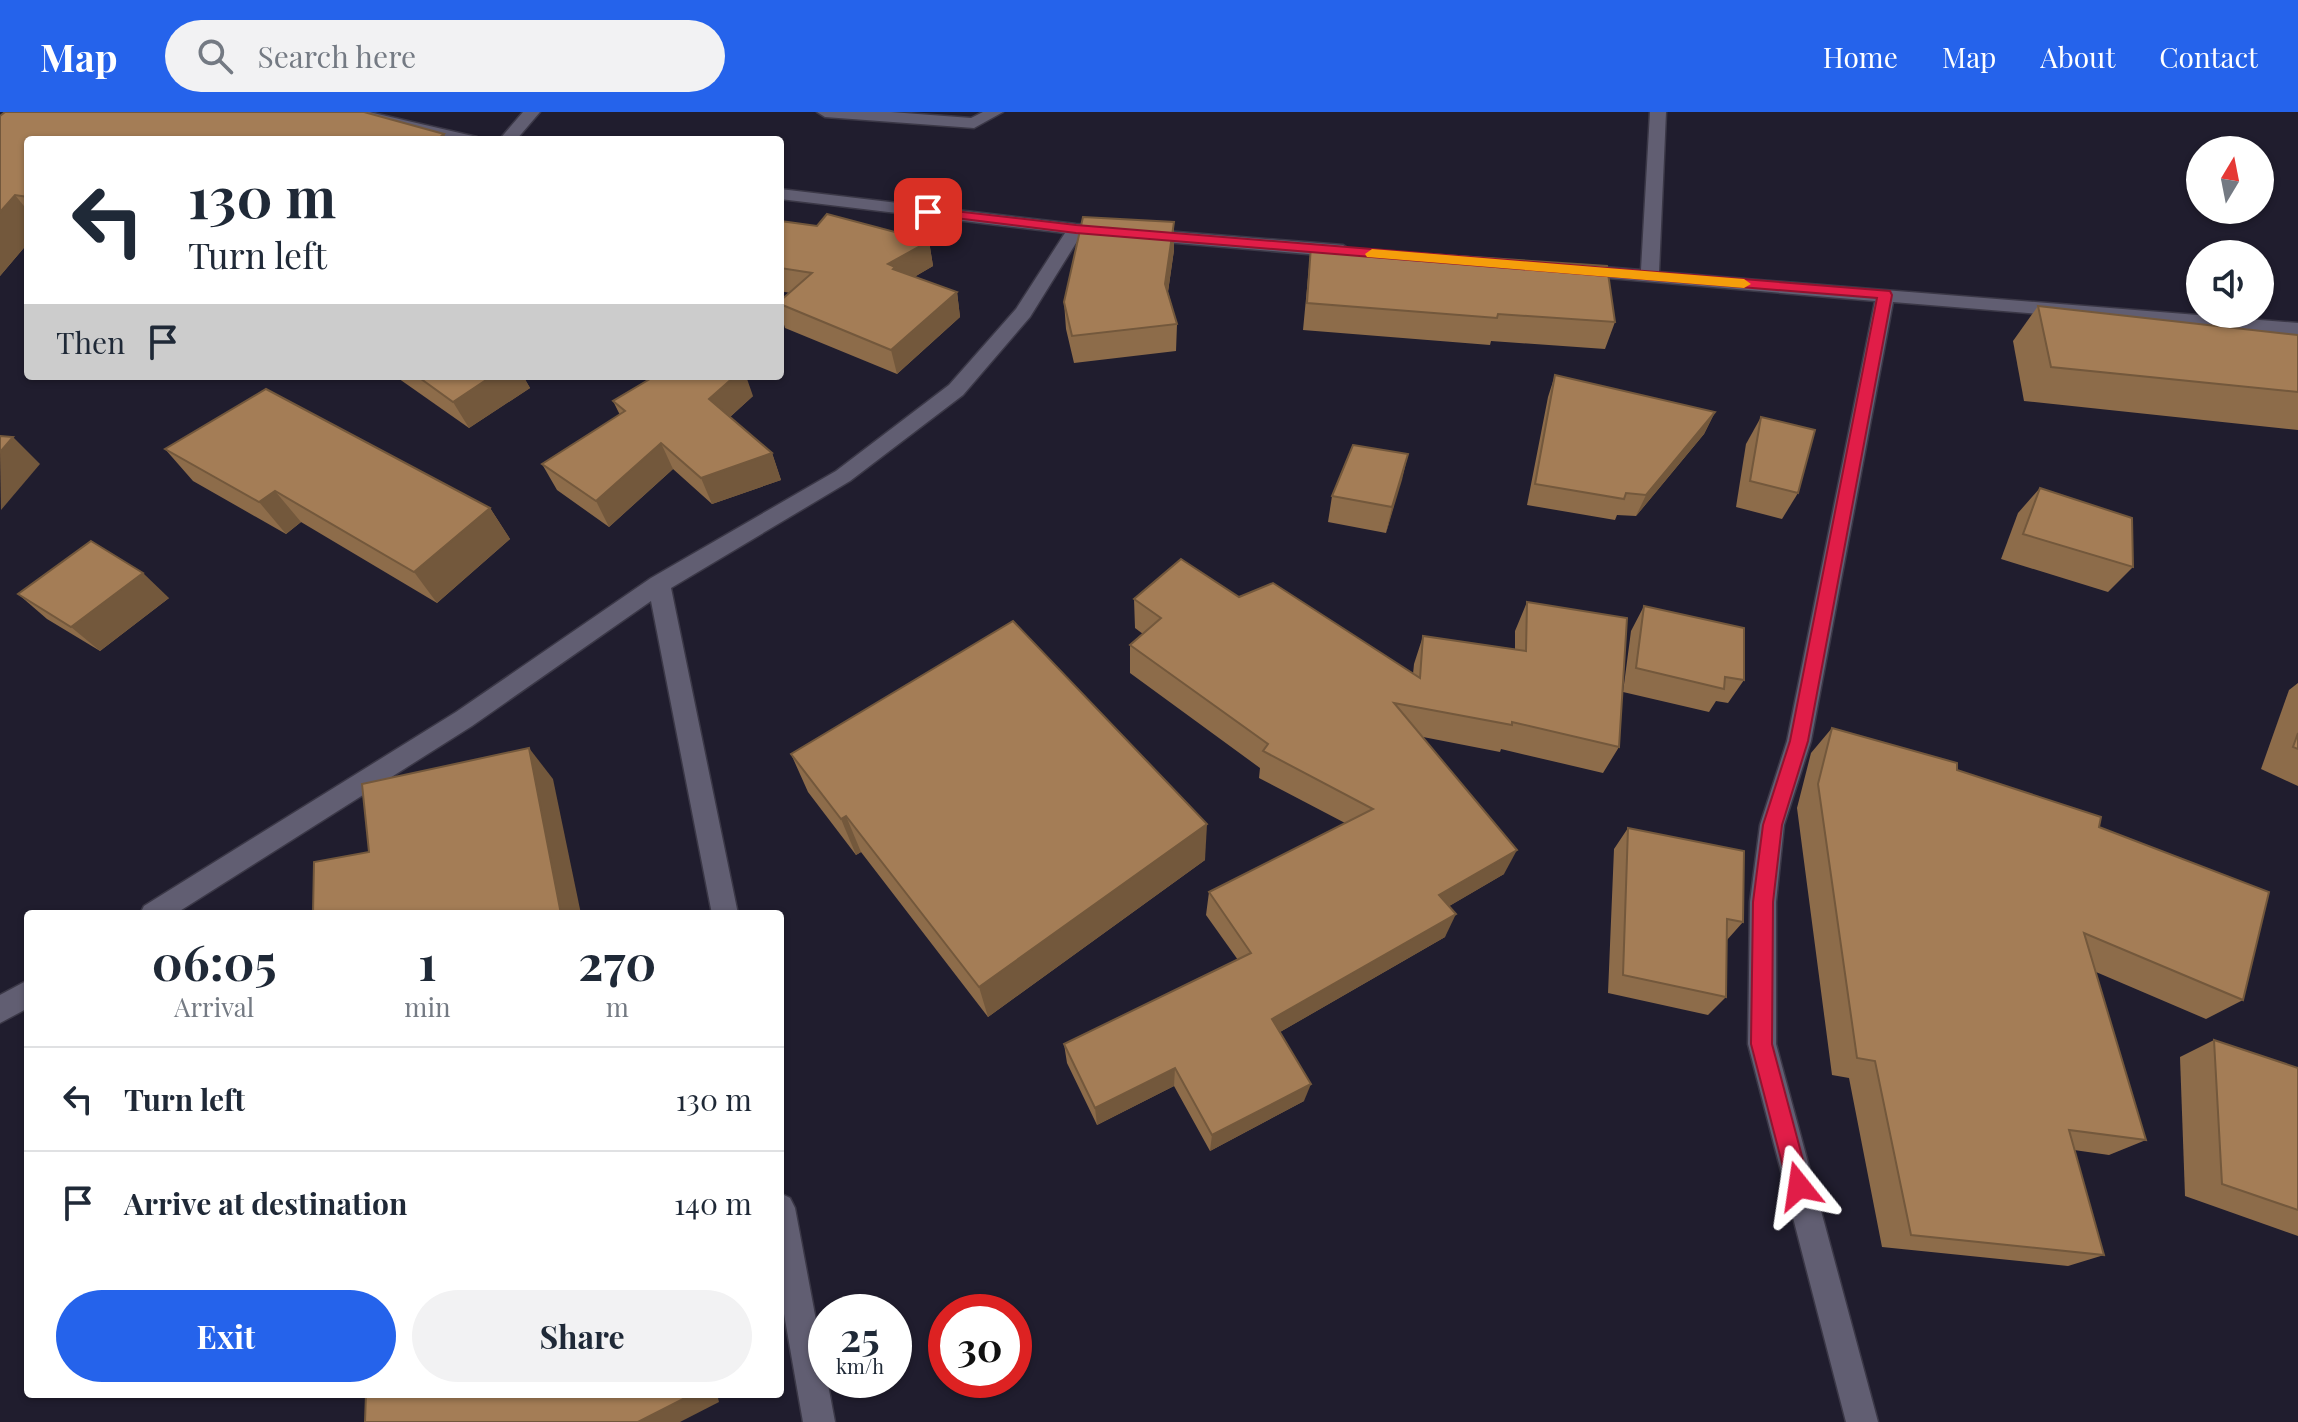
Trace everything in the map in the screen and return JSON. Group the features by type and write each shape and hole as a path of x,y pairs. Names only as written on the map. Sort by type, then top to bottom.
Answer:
{"street":[{"path":"348,112 453,136"},
{"path":"511,136 532,112"},
{"path":"825,112 974,123 995,112"},
{"path":"1650,277 1658,112"},
{"path":"784,194 1076,229 1363,253"},
{"path":"159,910 464,719 659,584 843,476 956,390 1023,313 1076,229"},
{"path":"1554,269 2298,329"},
{"path":"1862,1422 1762,1044 1763,902 1772,825 1799,741 1885,295"},
{"path":"659,584 724,910"},
{"path":"0,1010 24,995"},
{"path":"784,1230 819,1422"}],"building":[{"path":"5,112 364,112 444,134 24,136 24,196 15,195 0,212 0,116"},
{"path":"827,214 929,241 888,264 895,267 893,269 957,292 891,350 784,306 784,298 812,273 784,269 784,222 817,226"},
{"path":"1083,217 1174,222 1165,284 1177,324 1072,336 1064,302"},
{"path":"1311,246 1607,266 1615,322 1498,314 1497,318 1307,303"},
{"path":"2038,306 2186,323 2186,328 2235,328 2298,335 2298,392 2051,367"},
{"path":"1555,375 1715,412 1646,495 1626,493 1624,499 1535,484"},
{"path":"423,380 486,380 453,402"},
{"path":"648,380 730,380 709,399 772,453 701,478 661,443 596,501 542,464 625,411 613,401"},
{"path":"266,389 490,508 414,572 275,491 259,502 165,449"},
{"path":"1761,417 1815,430 1798,493 1750,481"},
{"path":"0,436 13,437 0,452"},
{"path":"1353,445 1408,454 1392,507 1332,496"},
{"path":"2040,488 2132,518 2133,567 2023,534"},
{"path":"91,541 143,573 71,627 18,594"},
{"path":"1181,559 1239,597 1273,583 1420,678 1423,636 1526,651 1527,602 1627,618 1619,747 1512,722 1512,725 1394,703 1517,850 1439,895 1456,914 1272,1019 1311,1084 1212,1135 1175,1068 1095,1108 1064,1044 1251,953 1209,892 1373,809 1263,751 1268,744 1130,645 1161,618 1134,599"},
{"path":"1644,606 1744,628 1744,680 1725,677 1724,689 1636,668"},
{"path":"1013,621 1207,824 979,987 846,816 841,819 791,754"},
{"path":"1832,728 1957,763 1957,770 2101,817 2099,827 2269,892 2243,1000 2084,933 2146,1140 2069,1130 2104,1255 1911,1235 1875,1061 1857,1058 1818,784"},
{"path":"529,748 560,910 313,910 314,862 369,852 362,784"},
{"path":"1628,828 1744,851 1743,922 1727,919 1726,997 1623,975"},
{"path":"2214,1040 2298,1068 2298,1210 2222,1184"},
{"path":"366,1398 685,1398 638,1422 365,1422"}],"slow traffic":[{"path":"1372,254 1744,284"}],"route":[{"path":"928,212 1076,229 1885,295 1799,741 1772,825 1763,902 1762,1044 1799,1186"}]}
